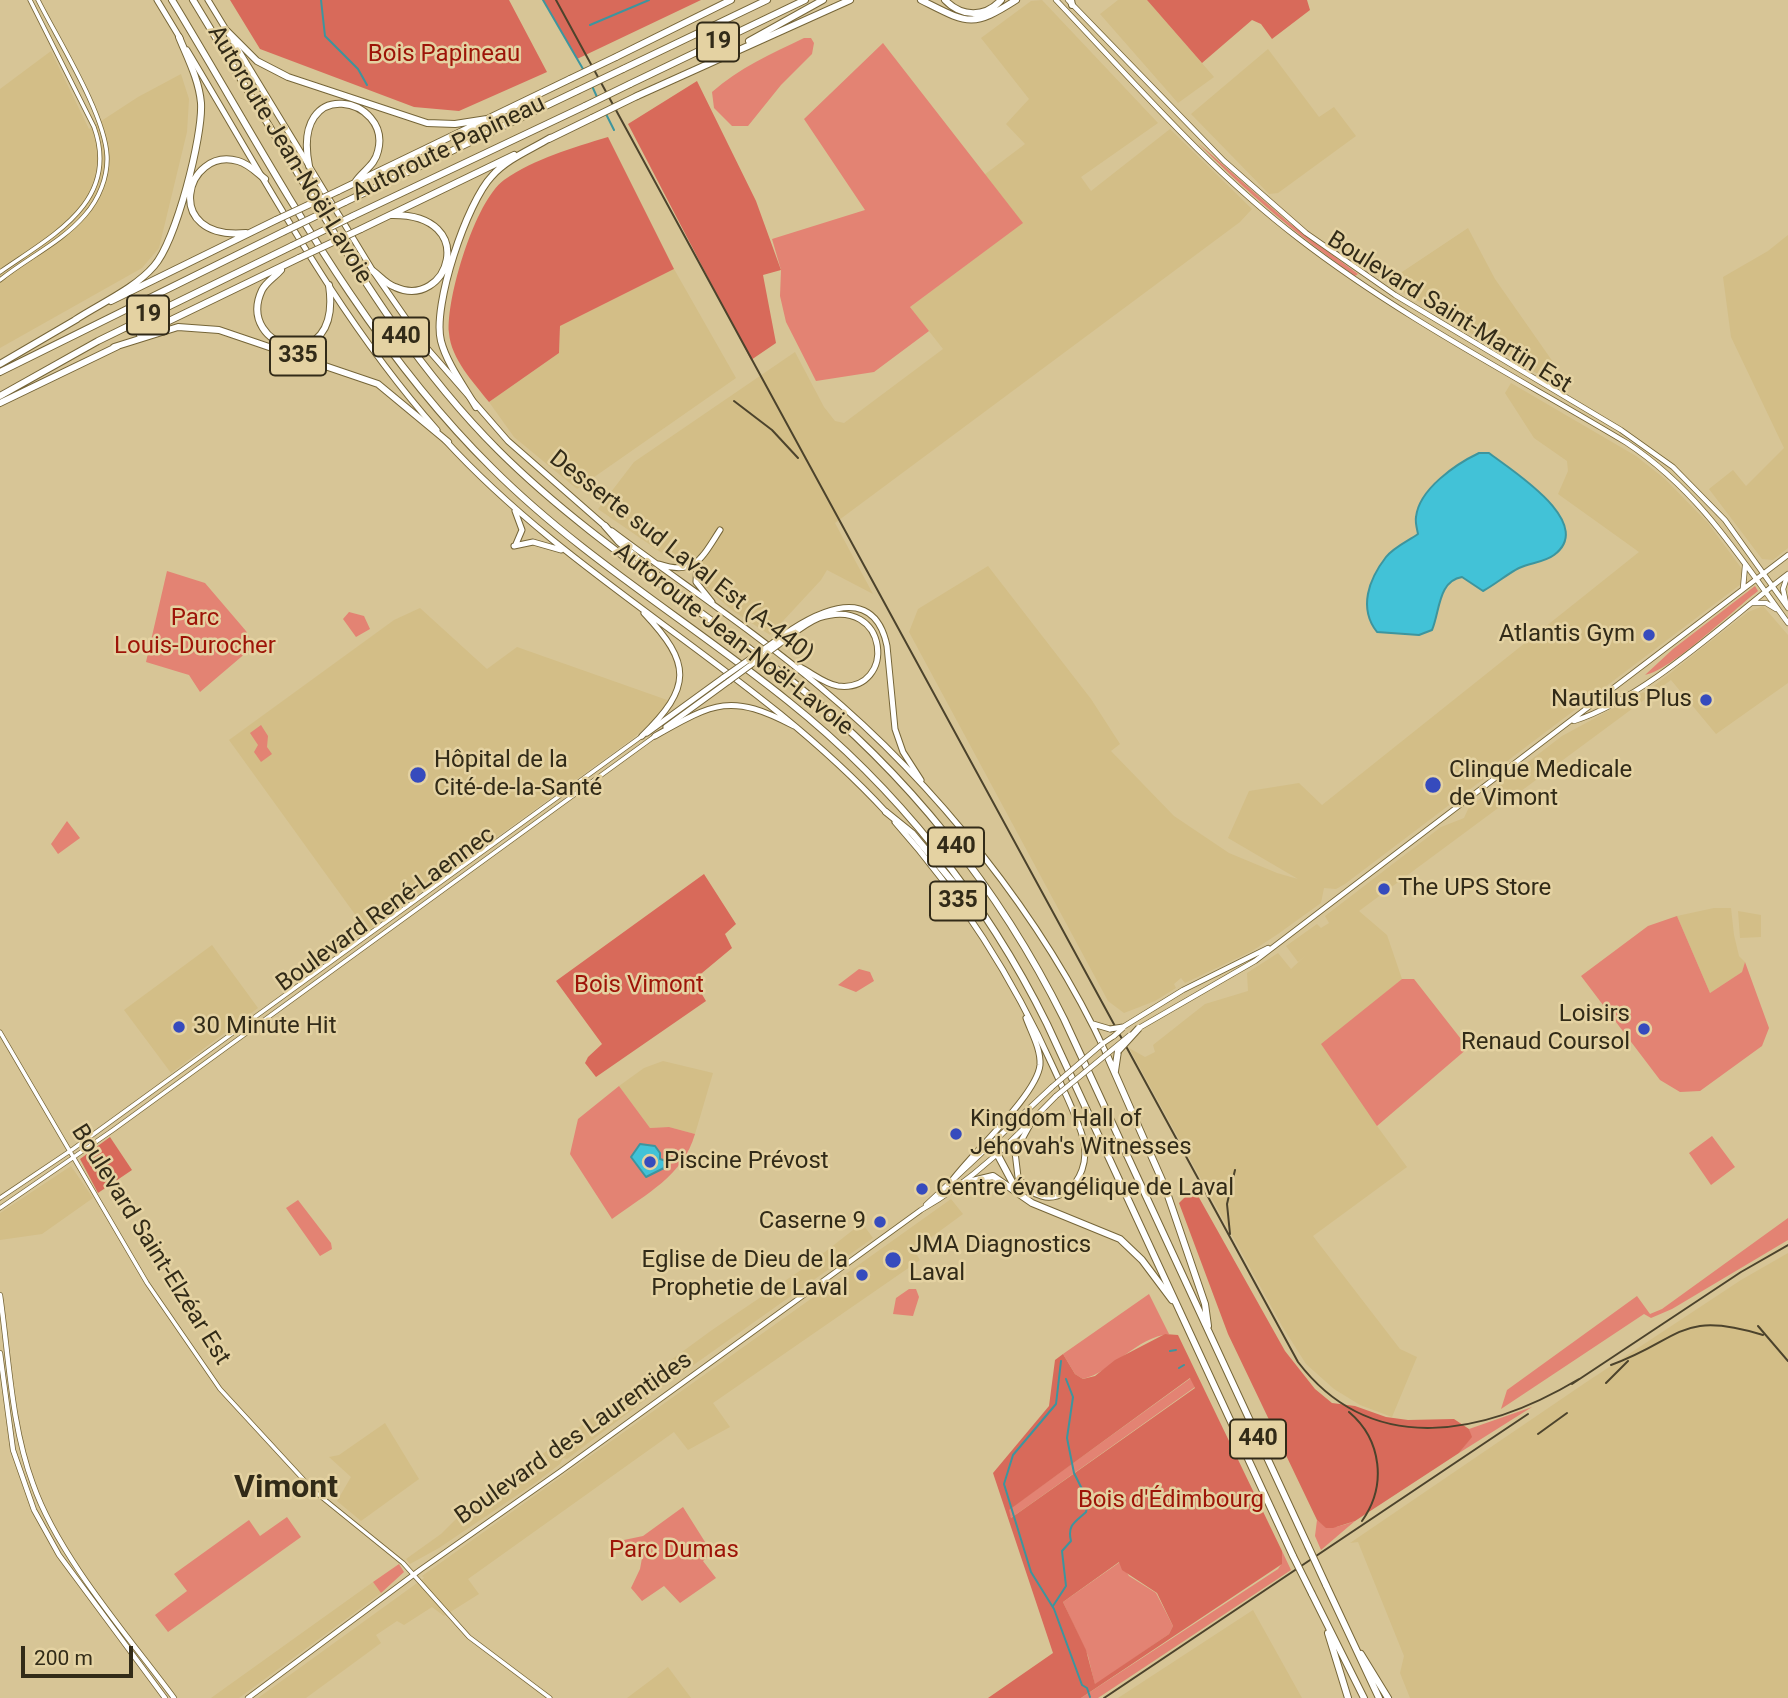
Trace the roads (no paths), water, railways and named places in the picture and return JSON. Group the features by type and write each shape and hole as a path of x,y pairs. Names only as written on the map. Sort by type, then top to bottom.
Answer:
{"highway":[{"name":"Autoroute Jean-Noël-Lavoie","path":"172,0 358,305 399,364 448,423 505,481 555,525 780,694 849,754 921,831 999,938 1052,1034 1293,1556 1364,1698"},
{"name":"Autoroute Jean-Noël-Lavoie","path":"193,0 362,279 435,380 485,436 537,487 598,537 790,680 861,741 927,811 983,883 1026,948 1059,1009 1380,1698"},
{"path":"677,28 731,0"},
{"path":"355,183 739,0"},
{"name":"Autoroute Papineau","path":"0,372 283,232 767,0"},
{"name":"Autoroute Papineau","path":"0,396 97,341 805,0"},
{"path":"720,57 823,0"},
{"path":"114,348 637,96 850,0"},
{"path":"921,0 959,19 971,21 990,17 1015,0"},
{"path":"945,0 960,11 973,14 987,11 1001,0"},
{"path":"227,31 257,61 288,77 427,123 450,124 487,119"},
{"path":"75,320 148,272 172,236 201,111 196,77 179,37"},
{"name":"335","path":"0,364 75,320 355,183 374,162 379,141 371,119 352,105 332,105 312,119 305,141 309,166"},
{"path":"476,407 443,346 439,324 442,296 472,206 481,189 504,165 550,138"},
{"path":"251,232 222,234 205,227 191,208 191,187 201,170 222,160 243,163 265,180"},
{"path":"373,271 395,287 412,290 435,281 447,263 447,243 434,225 413,215 390,215"},
{"path":"284,266 265,286 258,305 262,327 277,342 303,346 324,332 332,314 329,285"},
{"name":"335","path":"0,403 114,348 183,326 219,330 378,384 448,442"},
{"path":"605,526 690,605"},
{"path":"886,812 912,833 999,938"},
{"path":"1113,1062 1118,1051 1139,1028"},
{"path":"1106,1053 1113,1062 1115,1073 1165,1187 1205,1304 1209,1331"},
{"path":"993,1146 1019,1195"},
{"path":"964,1183 993,1176 1036,1205 1106,1231 1125,1243 1147,1265 1180,1311"},
{"path":"1324,1617 1348,1698"},
{"path":"1343,1622 1388,1698"}],"main road":[{"path":"157,0 329,285 382,363 448,442"},
{"name":"Desserte sud Laval Est (A-440)","path":"208,0 373,271 421,341 476,407 535,468 605,526 788,661 860,723 928,792 1045,941 1074,986 1106,1053"},
{"name":"Boulevard Saint-Martin Est","path":"1056,0 1232,182 1293,235 1360,284 1654,462 1699,503 1788,623"},
{"name":"Boulevard Saint-Martin Est","path":"1070,2 1243,179 1300,229 1368,278 1664,460 1720,514 1788,607"},
{"name":"335","path":"448,442 513,507 566,552 802,730 886,812 957,899 1049,1056 1084,1142 1085,1163 1082,1176 1063,1193 1050,1196 1037,1194 1018,1177 1015,1152 1032,1121"},
{"path":"513,507 522,530 514,546 533,542 566,552"},
{"path":"719,610 696,582 694,572 698,560 720,530"},
{"name":"Boulevard des Laurentides","path":"248,1698 413,1574 566,1468 920,1210 964,1183 1106,1053 1139,1028 1245,968 1573,721 1583,710 1642,669 1788,555"},
{"path":"653,562 680,570 698,560"},
{"path":"1743,590 1746,574 1744,562"},
{"path":"1788,574 1783,588 1788,607"},
{"name":"Boulevard des Laurentides","path":"1573,721 1589,716 1648,681 1788,574"},
{"path":"635,603 669,641 679,669 678,685 672,704 642,736"},
{"path":"1751,603 1766,603 1780,612"},
{"path":"656,736 806,618 829,609 851,608 873,619 881,629 887,646 896,734 928,792"},
{"path":"776,643 814,621 837,615 863,621 874,633 878,644 878,660 873,670 851,685 830,683 788,661"},
{"path":"642,736 727,679"},
{"path":"656,736 701,711 735,704 762,710 802,730"},
{"name":"Boulevard des Laurentides","path":"920,1210 993,1146 1052,1087 1123,1027 1183,990 1279,943"},
{"path":"951,1182 1009,1115 1037,1076 1039,1053 1018,999"},
{"path":"1093,1024 1107,1029 1123,1027"},
{"path":"0,1295 20,1433 40,1503 67,1550 174,1698"},
{"path":"0,1353 15,1457 34,1510 59,1555 165,1698"},
{"path":"152,1683 159,1698"}],"street":[{"path":"0,272 77,215 93,191 100,167 100,146 94,127 30,0"},
{"path":"0,280 84,217 99,194 106,166 106,148 99,122 38,0"},
{"name":"Boulevard René-Laennec","path":"0,1198 69,1152 642,736"},
{"name":"Boulevard René-Laennec","path":"0,1208 73,1159 656,736"},
{"name":"Boulevard Saint-Elzéar Est","path":"0,1032 153,1293 220,1389 314,1491 386,1547 477,1644 550,1698"}],"water":[{"path":"1479,453 1489,453 1546,498 1558,513 1565,528 1564,542 1554,555 1519,568 1483,591 1462,577 1448,584 1432,630 1419,635 1377,632 1371,623 1367,604 1371,584 1380,566 1389,553 1418,534 1416,519 1419,507 1431,487"},
{"name":"Piscine Prévost","path":"640,1144 655,1146 660,1153 660,1159 666,1161 664,1168 646,1177 631,1157"}],"waterway":[{"path":"321,0 325,36 358,69 367,85"},
{"path":"543,0 583,69"},
{"path":"590,25 649,0"},
{"path":"592,86 597,97"},
{"path":"606,114 614,130"},
{"path":"1170,1351 1176,1350"},
{"path":"1061,1361 1056,1404 1013,1455 1004,1484 1031,1572 1054,1609 1082,1685 1087,1688 1090,1697"},
{"path":"1179,1368 1184,1365"},
{"path":"1053,1606 1066,1586 1062,1551 1071,1541 1071,1527 1086,1512 1088,1501 1074,1473 1067,1438 1073,1397 1066,1379"}],"railway":[{"path":"556,0 1298,1362 1328,1393 1361,1414 1396,1425 1432,1428 1469,1424 1507,1413 1544,1398 1579,1379"},
{"path":"734,401 772,430 798,458"},
{"path":"1230,1234 1227,1204 1235,1170"},
{"path":"1572,1384 1741,1272 1788,1245"},
{"path":"1611,1365 1696,1326 1714,1325 1763,1335"},
{"path":"1758,1326 1788,1361"},
{"path":"1606,1383 1628,1361"},
{"path":"1349,1412 1368,1436 1377,1464 1375,1493 1362,1521"},
{"path":"1538,1434 1567,1413"},
{"path":"1104,1698 1528,1414"}],"place":[{"name":"Atlantis Gym","path":"1649,635"},
{"name":"Nautilus Plus","path":"1706,700"},
{"name":"Hôpital de la Cité-de-la-Santé","path":"418,775"},
{"name":"Clinque Medicale de Vimont","path":"1433,785"},
{"name":"The UPS Store","path":"1384,889"},
{"name":"30 Minute Hit","path":"179,1027"},
{"name":"Loisirs Renaud Coursol","path":"1644,1029"},
{"name":"Kingdom Hall of Jehovah's Witnesses","path":"956,1134"},
{"name":"Piscine Prévost","path":"650,1162"},
{"name":"Centre évangélique de Laval","path":"922,1189"},
{"name":"Caserne 9","path":"880,1222"},
{"name":"JMA Diagnostics Laval","path":"893,1260"},
{"name":"Eglise de Dieu de la Prophetie de Laval","path":"862,1275"}],"district":[{"name":"Vimont","path":"286,1489"}],"park label":[{"name":"Bois Papineau","path":"444,55"},
{"name":"Parc Louis-Durocher","path":"195,633"},
{"name":"Bois Vimont","path":"639,986"},
{"name":"Bois d'Édimbourg","path":"1171,1501"},
{"name":"Parc Dumas","path":"674,1551"}]}
